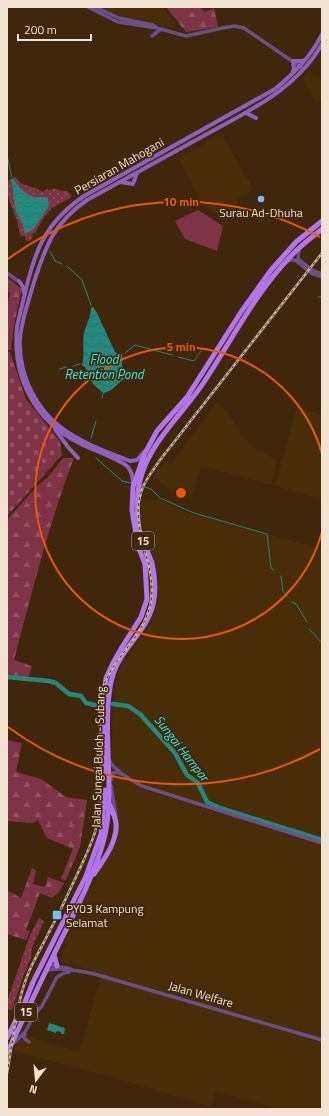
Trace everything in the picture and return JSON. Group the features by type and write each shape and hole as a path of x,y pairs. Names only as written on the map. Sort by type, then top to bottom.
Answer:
{"highway":[{"name":"Jalan Sungai Buloh - Subang","path":"7,1038 86,876 101,834 104,800 104,698 106,678 122,647 142,617 147,600 145,564 138,546 132,510 134,487 141,460 157,431 186,397 271,270 296,242 322,221"},
{"name":"Jalan Sungai Buloh - Subang","path":"8,1052 87,885 103,843 108,799 108,698 112,676 121,657 148,618 153,605 155,589 152,564 142,540 137,513 138,489 149,457 162,435 185,409 203,384 256,299 283,265 322,229"},
{"path":"87,885 106,856 114,836 116,824 108,799"},
{"path":"54,955 57,966"},
{"path":"27,997 41,972 47,968"}],"main road":[{"name":"Persiaran Mahogani","path":"134,487 131,473 126,465 79,443 52,424 39,411 29,397 16,355 16,336 27,286 36,255 43,238 60,216 84,196 275,89 302,68 322,34"},
{"name":"Persiaran Mahogani","path":"147,447 140,458 130,461 76,438 59,426 33,394 22,363 20,337 26,308 49,240 62,220 76,207 246,113 278,93 322,44"},
{"path":"292,75 294,69 293,62 306,59"},
{"path":"246,113 255,117 257,106"},
{"path":"120,182 133,184 134,178 138,172"},
{"path":"26,308 29,290 27,286 32,282 38,262 42,257"},
{"path":"18,281 26,281 31,274"},
{"path":"18,281 24,289 24,297"},
{"path":"52,424 68,448 78,458"}],"street":[{"path":"88,7 118,22 159,29 186,36 234,26 244,28 302,68"},
{"path":"95,7 119,18 153,25 159,29"},
{"path":"146,27 152,35 159,29"},
{"path":"301,247 298,252 298,259 312,270 322,274"},
{"path":"283,265 289,260 295,260 311,273 322,277"},
{"path":"7,273 27,286"},
{"path":"108,757 114,768 142,786 322,843"},
{"path":"116,824 111,776 113,773 117,772 124,775"},
{"name":"Jalan Welfare","path":"47,968 57,966 73,970"},
{"name":"Jalan Welfare","path":"47,968 80,971 108,977 322,1040"},
{"path":"8,1052 13,1044 25,1032 35,1014 42,1006 57,977 64,973 80,971"},
{"path":"25,1032 24,1038 29,1042"}],"shaded area":[{"path":"101,7 162,7 176,24 174,29 146,21 125,18"},
{"path":"309,71 322,81 322,100 318,104 302,79"},
{"path":"221,134 253,188 245,196 238,199 238,203 233,210 228,207 221,217 203,205 178,158"},
{"path":"217,402 229,413 235,426 256,449 275,459 277,462 271,485 205,467 201,468 191,499 169,489 153,476 165,461 171,464"},
{"path":"297,407 322,415 322,499 275,486"},
{"path":"142,499 161,501 188,513 322,549 322,1109 278,1109 215,1091 211,1107 118,1079 14,1051 17,1042 26,1036 79,1052 102,973 62,962 61,959 66,946 65,939 71,922 111,853 118,820 110,771 115,683 122,664 142,636 155,610 159,578 141,517"}],"green space":[{"path":"166,7 200,7 205,12 214,8 218,27 186,32"},
{"path":"15,177 22,184 43,192 47,189 51,190 53,188 67,191 71,195 70,198 52,208 44,217 35,233 33,233 32,239 29,241 26,241 25,236 21,236 20,234 18,222 8,195 7,184 9,180"},
{"path":"198,210 223,226 217,251 185,239 175,221"},
{"path":"7,277 22,289 14,325 11,350 7,350 7,305 10,293 7,291"},
{"path":"7,352 10,352 26,399 60,441 62,455 7,516"},
{"path":"63,458 74,458 49,533 14,660 32,666 28,678 7,675 7,520 37,486 48,477"},
{"path":"7,740 22,743 16,772 41,779 66,797 87,800 80,847 66,880 61,879 73,849 47,838 38,820 32,823 7,821"},
{"path":"32,868 36,870 33,884 45,887 48,877 64,883 59,892 52,898 40,893 26,930 30,931 26,940 7,934 7,890 21,898"},
{"path":"39,918 44,921 32,948 31,958 12,1010 7,1009 7,1002 30,935"}],"water":[{"path":"11,179 14,179 25,193 35,197 48,198 49,206 33,230 25,234 22,222 16,212"},
{"name":"Flood Retention Pond","path":"91,307 93,307 97,313 115,352 122,354 122,365 126,376 126,378 113,389 103,393 93,384 85,367 82,365 84,333"},
{"path":"49,1023 65,1028 64,1034 57,1031 56,1033 47,1030"}],"waterway":[{"path":"7,157 12,177"},
{"path":"50,251 55,261 62,264"},
{"path":"67,266 82,280 91,305"},
{"path":"125,353 135,345 172,355"},
{"path":"178,357 194,361 201,351"},
{"path":"73,366 80,364"},
{"path":"59,369 67,367"},
{"path":"102,398 103,393"},
{"path":"91,438 96,421"},
{"path":"96,458 122,481 131,483"},
{"path":"145,487 151,489 160,498 194,513 267,534 271,568 274,570"},
{"path":"281,576 283,591 288,597"},
{"path":"292,602 296,604 307,622"},
{"path":"309,629 322,643"},
{"name":"Sungai Hampar","path":"7,677 56,683 69,694 81,696 86,703 95,705"},
{"name":"Sungai Hampar","path":"113,704 128,706 140,714 175,753 187,775 198,783 207,802 220,808 322,840"}],"railway":[{"path":"7,1073 20,997 24,985 91,844 98,820 101,794 100,701 102,691 112,669 140,629 150,606 152,591 151,576 140,532 138,517 139,502 143,487 160,460 322,253"}],"place":[{"name":"Surau Ad-Dhuha","path":"261,199"},
{"name":"PY03 Kampung Selamat","path":"57,915"}]}
